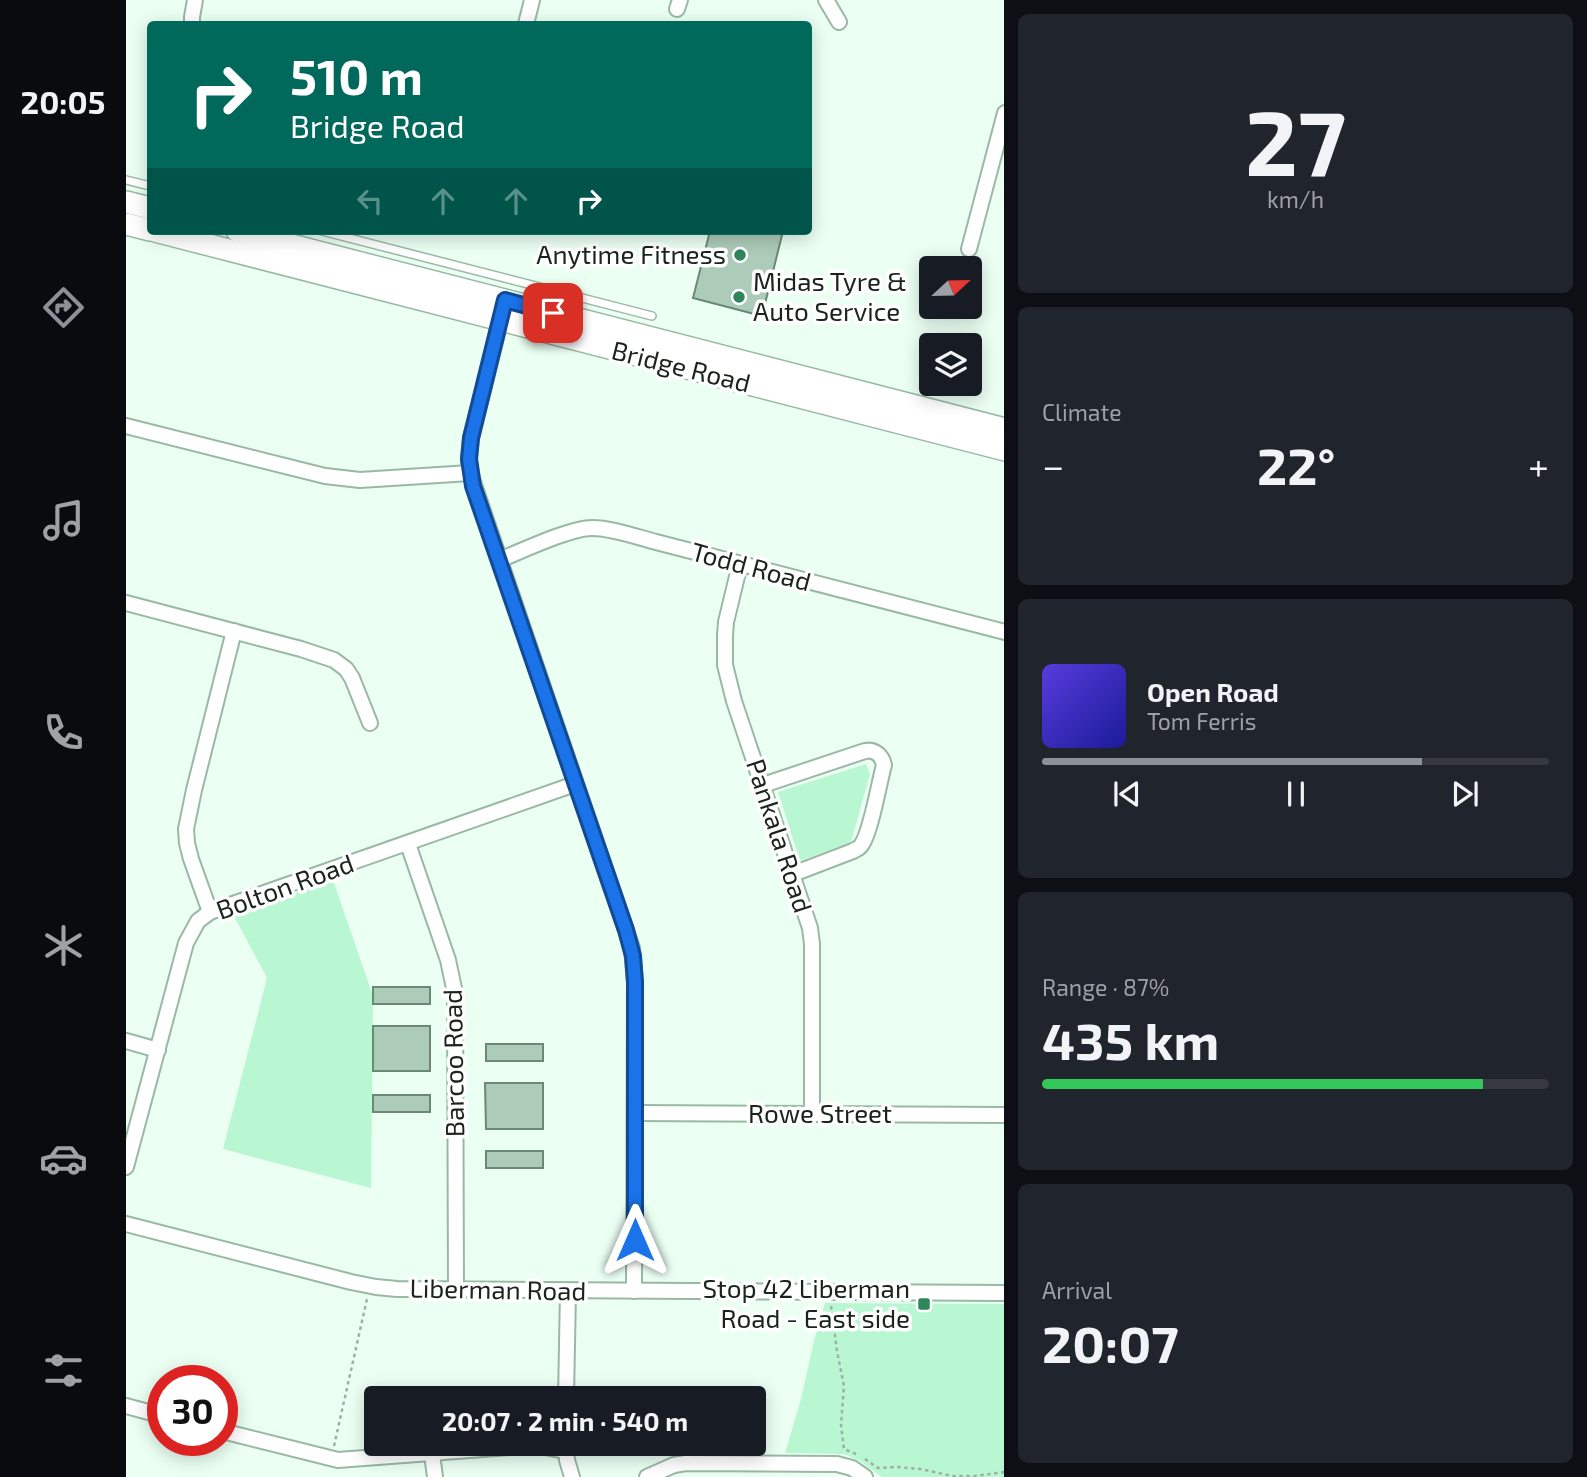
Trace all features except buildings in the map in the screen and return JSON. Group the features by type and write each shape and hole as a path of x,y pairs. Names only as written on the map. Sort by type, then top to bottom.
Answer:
{"main road":[{"path":"126,202 147,207"},
{"name":"Bridge Road","path":"126,223 147,228"},
{"name":"Bridge Road","path":"175,235 1004,429"},
{"name":"Bridge Road","path":"250,235 503,311 1004,450"}],"street":[{"path":"192,21 195,0"},
{"path":"527,21 532,0"},
{"path":"826,0 839,22"},
{"path":"969,249 1004,113"},
{"path":"503,311 471,438 470,473 632,948 635,974 634,1291"},
{"path":"126,426 346,480 470,473"},
{"name":"Todd Road","path":"499,560 570,533 593,528 1004,632"},
{"name":"Pankala Road","path":"740,565 726,622 725,659 734,701 793,874 811,937 812,1113"},
{"path":"126,603 316,653 341,665 352,678 370,723"},
{"path":"210,912 191,859 187,829 194,790 234,631"},
{"path":"763,785 865,751 873,751 883,761 874,806 861,845 793,874"},
{"name":"Bolton Road","path":"126,1167 189,936 198,921 210,912 576,784"},
{"name":"Barcoo Road","path":"408,844 448,960 455,993 456,1290"},
{"path":"126,1041 158,1049"},
{"name":"Rowe Street","path":"635,1113 1004,1115"},
{"name":"Liberman Road","path":"126,1224 370,1286 397,1289 1004,1293"},
{"path":"566,1386 568,1291"},
{"path":"126,1406 147,1412"},
{"path":"238,1435 333,1460 407,1456"},
{"path":"432,1456 435,1477"},
{"path":"567,1456 572,1477"},
{"path":"646,1477 686,1463 837,1464 852,1468 865,1477"}],"lane":[{"path":"126,180 147,185"},
{"name":"Bridge Road","path":"338,235 652,316"}],"path":[{"path":"333,1460 334,1441 370,1286"},
{"path":"831,1305 844,1386 841,1425 844,1449 878,1468 920,1469 952,1476 1004,1472"}],"green space":[{"path":"866,764 870,774 851,842 800,861 778,792"},
{"path":"333,880 373,996 371,1188 223,1149 267,978 233,914"},
{"path":"825,1303 1004,1304 1004,1477 882,1477 860,1461 844,1454 785,1453"}],"place":[{"name":"Anytime Fitness","path":"740,255"},
{"name":"Midas Tyre & Auto Service","path":"739,297"},
{"name":"Stop 42 Liberman Road - East side","path":"924,1304"}],"route":[{"path":"553,313 505,300 471,438 469,464 473,486 632,948 635,982 635,1240"}]}
